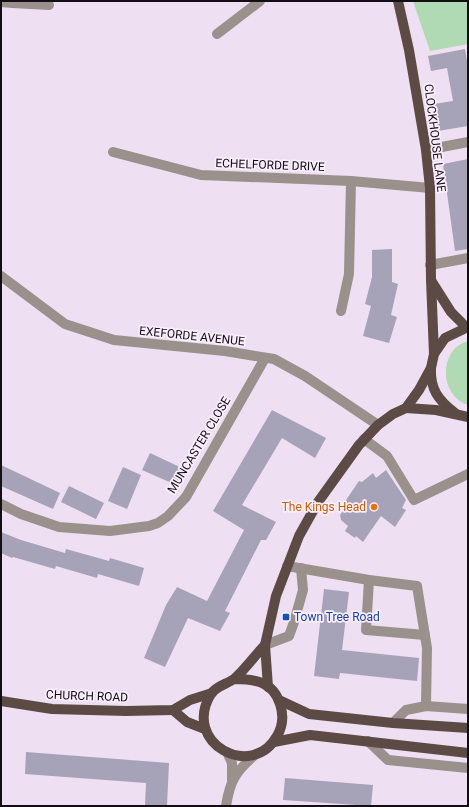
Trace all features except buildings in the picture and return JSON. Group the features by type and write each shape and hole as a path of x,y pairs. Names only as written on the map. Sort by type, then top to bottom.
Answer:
{"main road":[{"name":"CLOCKHOUSE LANE","path":"398,1 409,50 426,150 430,188 430,265 434,354"},
{"name":"CLOCKHOUSE LANE","path":"431,280 451,312 467,327"},
{"path":"456,414 443,404 435,392 431,376 431,368 434,354 445,338 467,327"},
{"path":"406,408 419,390 431,368"},
{"path":"268,687 265,645 276,596 287,566 299,536 318,502 359,445 378,425 393,414 406,408 436,410 468,417"},
{"path":"234,679 251,679 262,682 271,689 279,700 283,716 281,730 274,742 268,748 256,754 242,757 235,756 218,748 211,740 204,721 205,707 216,688 234,679 265,645"},
{"name":"CHURCH ROAD","path":"1,701 52,709 110,711 172,710 190,700 212,693"},
{"path":"279,700 309,714 393,723 468,728"},
{"path":"172,710 187,722 206,729"},
{"path":"274,742 310,735 468,753"}],"street":[{"path":"217,34 260,1"},
{"path":"1,2 49,5"},
{"path":"426,150 468,142"},
{"name":"ECHELFORDE DRIVE","path":"113,152 201,175 352,181 430,188"},
{"path":"341,311 349,274 352,181"},
{"path":"430,265 468,258"},
{"name":"EXEFORDE AVENUE","path":"1,276 65,324 114,340 225,351 274,359 305,376 378,425"},
{"name":"MUNCASTER CLOSE","path":"1,504 21,514 59,527 110,531 149,526 158,523 168,516 186,497 265,358"},
{"path":"364,439 387,456 414,500 468,474"},
{"path":"287,566 369,580 417,586 427,648 426,706"},
{"path":"265,645 289,636 303,590 301,568"},
{"path":"369,580 366,630 425,635"},
{"path":"393,723 406,710 426,706 468,710"},
{"path":"368,741 388,760 468,768"},
{"path":"227,752 232,763 232,781"},
{"path":"226,806 227,794 232,781 242,766 256,754"}],"green space":[{"path":"413,1 468,1 468,44 430,51"},
{"path":"468,341 468,405 458,400 452,392 447,383 446,373 447,362 451,353 458,346"}],"place":[{"name":"The Kings Head","path":"374,507"},
{"name":"Town Tree Road","path":"286,617"}]}
